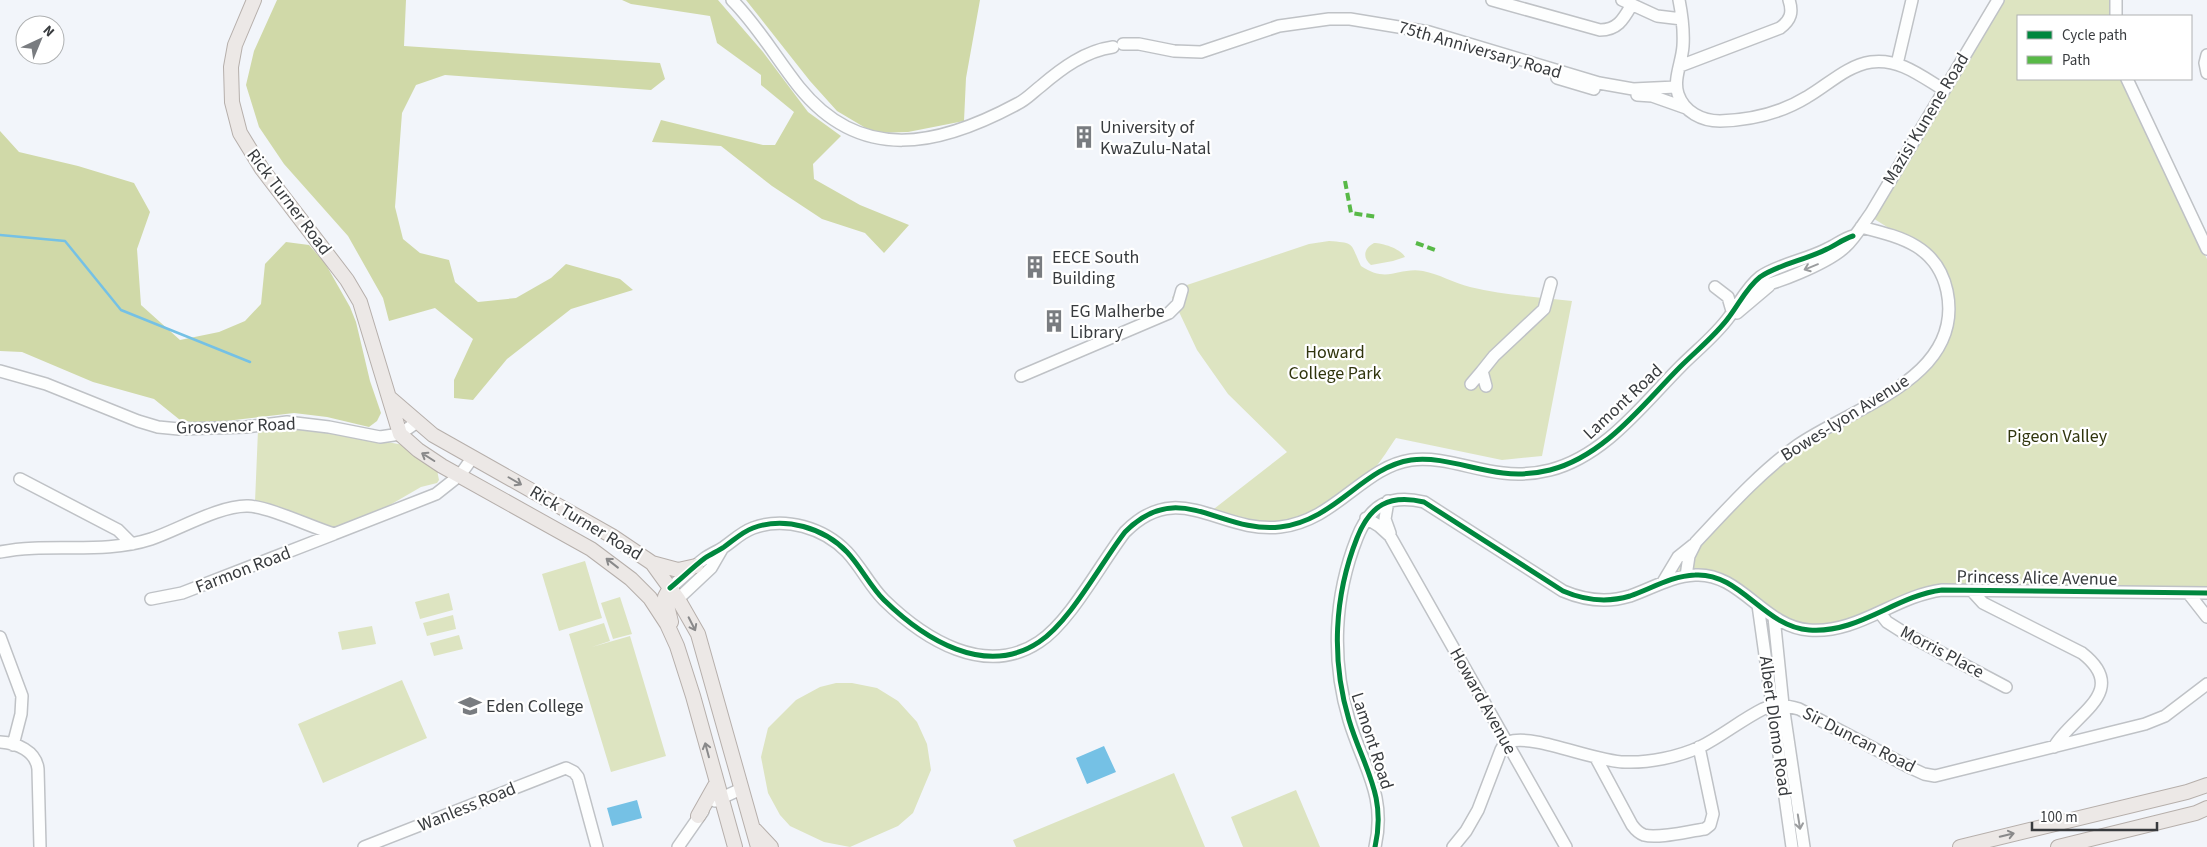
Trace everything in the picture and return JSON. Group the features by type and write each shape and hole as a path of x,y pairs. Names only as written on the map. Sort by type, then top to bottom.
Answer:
{"main road":[{"name":"Rick Turner Road","path":"254,0 235,45 231,67 232,102 240,133 262,169 347,280 360,302 400,434 418,450 591,549 640,586 663,617 676,645 693,696 720,799 735,847"},
{"name":"Rick Turner Road","path":"390,398 433,435 620,541 652,563 698,634 758,847"},
{"path":"652,563 661,567 678,570 696,566"},
{"path":"640,586 671,595 676,645"},
{"path":"698,816 716,784"},
{"path":"1960,847 2206,789"},
{"path":"2058,847 2181,817 2207,808"},
{"path":"2078,818 2085,840"},
{"path":"752,826 771,847"}],"street":[{"name":"75th Anniversary Road","path":"732,0 754,25 799,87 826,114 848,129 883,140 903,141 969,128 1017,104 1075,60 1098,50 1140,44 1174,51 1201,52 1279,26 1329,19 1350,19 1429,32 1510,58 1599,83 1633,89 1676,87"},
{"path":"1492,0 1600,30 1614,28 1624,18 1627,3 1657,16 1682,19"},
{"path":"1679,0 1683,48 1676,87 1686,108"},
{"path":"1680,66 1780,28 1786,24 1791,14 1789,0"},
{"path":"1897,64 1912,0"},
{"name":"Mazisi Kunene Road","path":"1772,283 1830,259 1847,246 1862,227 1998,0"},
{"path":"2116,0 2116,15"},
{"path":"2207,56 2205,63 2207,72"},
{"path":"1510,58 1542,73 1576,85 1621,94 1652,96 1686,108 1707,120 1753,118 1790,106 1860,64 1881,61 1897,64 1944,90"},
{"path":"2127,80 2207,249"},
{"name":"Bowes-lyon Avenue","path":"1686,576 1689,556 1694,545 1774,463 1826,427 1895,391 1927,363 1940,344 1949,323 1949,301 1946,284 1937,267 1926,253 1912,242 1862,227"},
{"name":"Mazisi Kunene Road","path":"1761,276 1827,249 1853,236"},
{"name":"Lamont Road","path":"723,548 740,535 754,528 769,525 793,524 819,532 846,551 883,599 920,630 959,652 972,656 989,657 1026,649 1050,634 1060,623 1125,532 1137,520 1151,512 1172,508 1191,509 1253,526 1281,527 1309,520 1325,512 1385,469 1411,460 1438,461 1516,474 1552,469 1575,460 1611,437 1731,314 1761,276"},
{"path":"1471,384 1494,356 1544,309 1551,283"},
{"path":"1750,288 1772,283"},
{"name":"Lamont Road","path":"1731,314 1772,283"},
{"path":"1715,287 1728,296 1731,314"},
{"path":"1021,376 1169,313 1178,304 1182,290"},
{"name":"Grosvenor Road","path":"0,371 46,384 110,411 158,427 207,429 287,422 328,427 380,437 400,434"},
{"path":"1482,371 1486,386"},
{"path":"400,434 417,422"},
{"name":"Farmon Road","path":"151,600 182,593 436,494 460,475 473,457"},
{"path":"20,479 118,530 132,544"},
{"name":"Princess Alice Avenue","path":"1388,501 1400,498 1424,502 1563,591 1578,597 1592,600 1611,599 1629,596 1663,582 1686,576 1708,576 1723,581 1737,589 1774,617 1793,627 1808,630 1831,629 1852,625 1935,591 2207,593"},
{"path":"1364,522 1388,501"},
{"name":"Howard Avenue","path":"1388,501 1385,519 1390,536"},
{"path":"0,552 14,549 57,549 132,544 239,506 259,507 334,534"},
{"name":"Lamont Road","path":"1364,522 1350,554 1343,584 1336,651 1341,688 1348,719 1374,788 1379,810 1376,847"},
{"name":"Howard Avenue","path":"1364,522 1380,526 1390,536 1566,847"},
{"name":"Howard Avenue","path":"1364,522 1401,554"},
{"path":"308,526 311,537 310,544"},
{"path":"1663,582 1678,557 1694,545"},
{"path":"671,595 696,566 723,548"},
{"path":"671,595 711,568 723,548"},
{"path":"1972,591 1983,603 2082,654 2091,660 2100,672 2102,684 2098,698 2059,739 2054,747"},
{"path":"2189,594 2207,617"},
{"name":"Albert Dlomo Road","path":"1758,605 1804,847"},
{"name":"Morris Place","path":"1880,613 1887,622 1906,634 2006,687"},
{"name":"Albert Dlomo Road","path":"1774,617 1778,705 1792,847"},
{"path":"0,637 22,696 21,714 13,745"},
{"name":"Sir Duncan Road","path":"1778,705 1799,709 1924,774 1935,776 2145,724 2165,716 2207,684"},
{"path":"1453,847 1466,831 1478,810 1497,757 1507,742 1515,740 1533,741 1596,758 1624,762 1656,760 1699,747 1778,705"},
{"path":"0,742 13,745 30,753 38,764 40,847"},
{"path":"1596,758 1636,831 1643,835 1652,836 1705,829 1710,825 1713,814 1699,747"},
{"name":"Wanless Road","path":"364,847 557,770 570,769 578,777 597,847"},
{"path":"678,847 698,816 720,799 741,789"}],"green space":[{"path":"277,0 406,0 404,46 660,63 665,79 651,90 445,75 416,85 402,113 395,207 403,239 420,253 449,260 455,282 478,302 516,298 551,278 566,264 620,279 633,290 571,309 507,359 473,400 454,398 454,380 473,339 435,308 389,321 383,298 348,236 284,164 259,127 246,85 254,51"},
{"path":"622,0 718,0 763,52 808,112 841,136 813,164 814,179 860,205 909,225 884,253 865,233 822,219 772,186 721,146 652,142 661,120 763,145 775,145 794,112 761,85 761,75 717,43 710,16 631,4"},
{"path":"746,0 980,0 966,78 964,121 908,132 874,133 837,111 810,81"},
{"name":"Pigeon Valley","path":"1998,0 2112,0 2113,15 2017,15 2017,80 2122,80 2207,259 2207,590 1949,587 1831,626 1799,624 1773,617 1727,583 1676,575 1691,545 1757,477 1915,373 1943,334 1948,300 1935,268 1903,237 1868,215"},
{"path":"0,131 19,152 78,166 134,183 150,212 137,249 141,305 180,340 219,332 245,321 261,304 265,264 286,242 309,245 325,263 350,307 356,322 370,381 381,413 377,421 369,427 327,417 294,413 217,422 198,423 180,420 154,399 93,382 22,352 0,351"},
{"name":"Howard College Park","path":"1329,241 1351,246 1361,266 1378,274 1392,274 1414,270 1423,271 1482,290 1572,301 1542,456 1502,460 1396,438 1374,469 1364,478 1342,496 1305,516 1278,522 1261,522 1210,512 1287,452 1228,394 1197,350 1172,297 1187,285 1309,244"},
{"path":"1374,243 1400,251 1405,257 1371,265 1366,259 1365,253"},
{"path":"300,427 404,445 437,470 439,480 437,483 421,487 383,509 337,528 306,521 255,502 258,430"},
{"path":"585,561 602,618 559,631 542,574"},
{"path":"449,593 453,610 420,619 415,602"},
{"path":"620,597 632,634 613,639 601,603"},
{"path":"453,615 456,629 427,636 423,623"},
{"path":"604,623 610,641 592,647 630,636 666,756 611,772 569,634"},
{"path":"372,626 376,644 342,650 338,632"},
{"path":"459,635 463,649 434,656 430,643"},
{"path":"402,680 427,738 323,783 298,724"},
{"path":"836,683 852,683 877,688 898,701 917,722 927,744 931,770 913,813 898,826 850,847 824,842 790,826 780,815 768,793 761,757 768,728 796,700 820,687"},
{"path":"1174,773 1205,847 1016,847 1013,840"},
{"path":"1296,790 1320,847 1243,847 1231,817"}],"water":[{"path":"1104,746 1116,772 1087,784 1076,758"},
{"path":"637,800 642,818 612,826 607,808"}],"waterway":[{"path":"0,235 65,241 121,310 250,362"}],"marked path":[{"path":"1345,181 1351,213 1378,217"},
{"path":"1416,243 1438,251"}],"cycle path":[{"path":"670,588 705,558 753,528 778,523 803,526 827,536 838,544 852,558 884,600 936,640 956,649 977,655 998,656 1018,652 1039,642 1062,621 1074,607 1125,532 1145,516 1164,509 1182,508 1258,527 1280,527 1299,523 1317,515 1378,473 1394,465 1411,460 1434,460 1515,474 1550,470 1570,463 1606,441 1622,427 1718,330 1755,281 1767,273 1819,253 1853,236"},
{"path":"1375,847 1378,829 1376,796 1349,720 1343,697 1339,674 1338,628 1344,582 1357,538 1368,517 1382,505 1391,501 1412,500 1424,502 1563,591 1571,594 1596,600 1621,598 1686,576 1711,576 1739,590 1779,620 1793,627 1809,630 1827,630 1844,626 1860,621 1908,599 1942,590 2207,593"}],"place":[{"name":"University of KwaZulu-Natal","path":"1084,137"},
{"name":"EECE South Building","path":"1035,267"},
{"name":"EG Malherbe Library","path":"1054,321"},
{"name":"Eden College","path":"470,706"}]}
